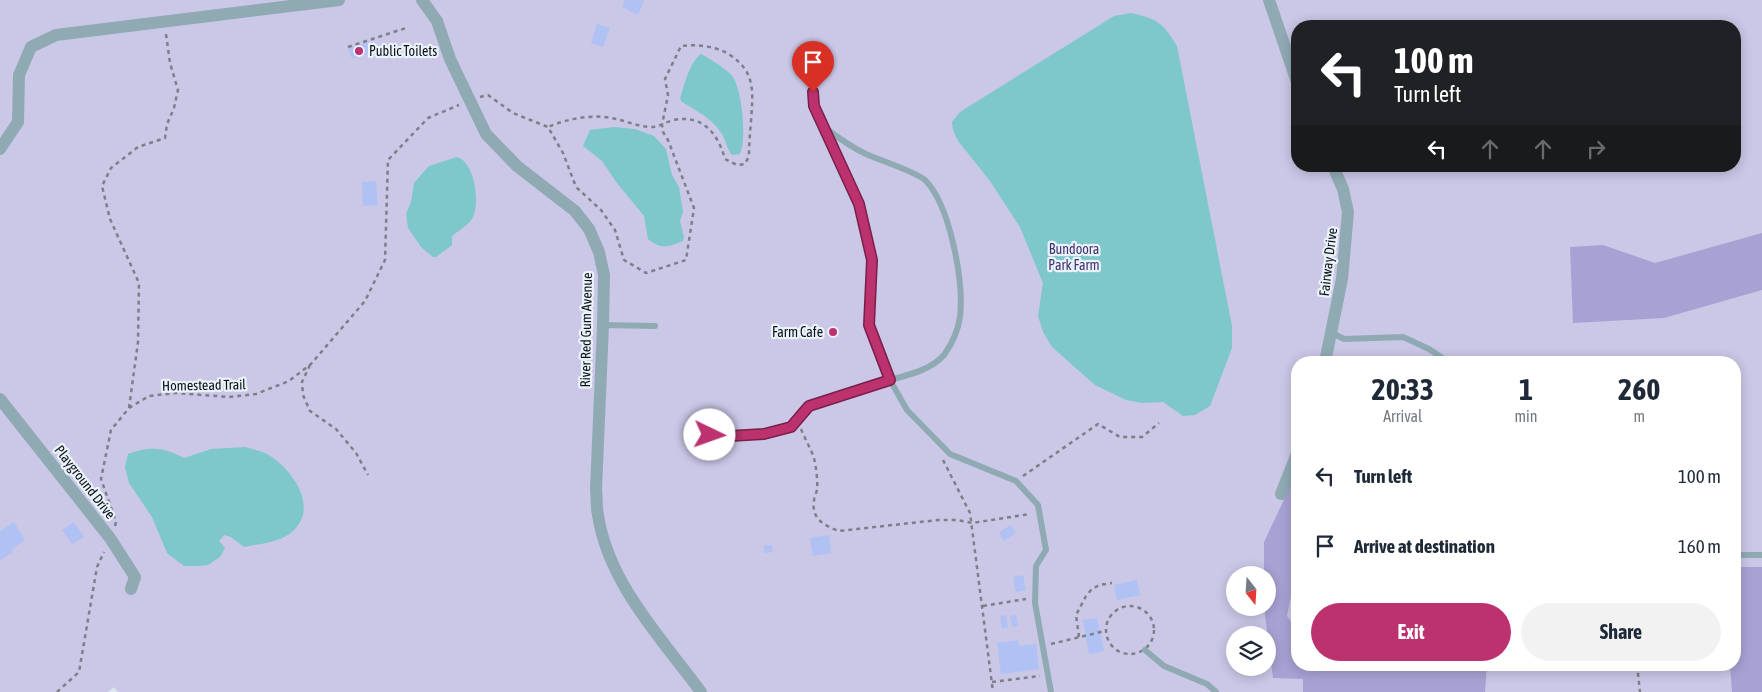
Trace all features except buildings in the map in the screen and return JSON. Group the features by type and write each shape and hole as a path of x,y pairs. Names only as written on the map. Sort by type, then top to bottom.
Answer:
{"street":[{"path":"0,149 18,122 19,75 31,47 56,35 339,0"},
{"name":"River Red Gum Avenue","path":"422,0 436,21 450,59 486,134 516,166 575,211 589,229 599,252 604,275 604,325 596,488 598,516 610,560 628,595 701,692"},
{"path":"1269,0 1291,64"},
{"name":"Fairway Drive","path":"1326,356 1342,279 1348,212 1343,189 1336,172"},
{"name":"Playground Drive","path":"0,399 110,538 135,577 131,589"},
{"path":"1281,494 1291,469"}],"lane":[{"path":"812,77 814,106 859,204 872,260 869,325 890,380 907,410 950,454 1016,481 1038,506 1046,550 1036,566 1035,597 1051,692"},
{"path":"710,435 764,434 791,427 809,406 933,365 943,356 954,340 960,317 959,279 948,224 933,189 923,178 864,153 824,127"},
{"path":"604,325 655,326"},
{"path":"1332,333 1344,339 1404,337 1440,356"},
{"path":"1741,554 1762,555"},
{"path":"1144,650 1164,666 1207,684 1216,692"}],"path":[{"path":"129,408 138,342 139,283 110,220 102,186 111,168 138,147 165,138 166,124 174,108 178,90 170,63 164,21"},
{"path":"348,47 406,28"},
{"path":"548,127 560,122 592,116 649,127 662,125 684,118 699,122 712,131 721,144 725,159 737,165 745,164 749,156 753,95 751,80 740,62 723,51 694,45 681,46 665,79 668,95 662,125 663,132 668,140 694,208 686,260 646,273 624,260 615,230 601,210 576,187 563,153 548,127"},
{"name":"Homestead Trail","path":"57,692 79,672 97,567 116,522 101,478 111,430 129,408 150,396 176,393 229,397 256,394 289,381 311,364 365,301 385,260 388,160 428,118 469,100 488,95 513,113 548,127"},
{"path":"311,364 302,382 303,395 310,411 336,430 356,453 368,475"},
{"path":"797,419 814,458 817,488 813,504 817,519 822,525 839,531 938,520 957,520 972,523 1039,513"},
{"path":"1016,481 1098,424 1120,437 1142,437 1159,423"},
{"path":"942,446 944,463 970,513 993,692"},
{"path":"1079,637 1076,615 1086,596 1098,585 1112,583"},
{"path":"983,606 1035,597"},
{"path":"1124,606 1142,609 1150,615 1154,624 1154,634 1151,643 1144,650 1136,654 1126,654 1117,651 1110,645 1106,631 1105,626 1108,617 1115,610 1124,606"},
{"path":"1043,646 1106,631"},
{"path":"1638,671 1640,692"},
{"path":"992,682 1048,676"}],"green space":[{"name":"Bundoora Park Farm","path":"0,0 1762,0 1762,692 118,692 114,687 108,692 0,692"}],"shaded area":[{"path":"1762,233 1762,290 1664,318 1573,323 1570,247 1603,245 1655,263"},
{"path":"1291,485 1291,596 1287,616 1291,622 1291,671 1487,671 1485,692 1303,692 1303,679 1273,678 1273,676 1276,676 1276,626 1266,626 1265,616 1276,616 1276,566 1264,566 1264,542"},
{"path":"1741,567 1762,567 1762,692 1732,692 1730,671 1741,671"}],"water":[{"path":"1131,13 1148,17 1159,23 1168,32 1177,46 1232,326 1232,348 1210,406 1195,415 1183,416 1163,402 1142,403 1126,400 1095,385 1052,347 1043,332 1038,316 1043,283 1020,227 990,181 958,141 953,130 952,122 960,112 1114,16"},
{"path":"701,54 727,71 733,77 736,84 741,104 743,127 740,154 732,155 722,134 714,124 680,99 691,68 697,57"},
{"path":"614,127 635,129 654,136 666,149 672,175 679,187 683,212 680,221 684,237 683,241 673,245 661,246 648,239 644,216 602,161 583,146 590,130"},
{"path":"457,157 463,160 472,174 476,193 475,211 469,223 452,236 452,245 436,257 433,257 421,247 408,228 406,214 411,202 414,183 429,166"},
{"path":"245,447 267,454 285,468 293,478 303,499 304,510 301,520 294,530 284,537 244,547 231,537 224,535 219,541 225,548 220,557 208,565 184,566 167,553 152,517 129,483 125,467 128,454 156,449 184,458 211,449"}],"place":[{"name":"Public Toilets","path":"359,51"},
{"name":"Farm Cafe","path":"833,332"}],"route":[{"path":"710,435 764,434 791,427 809,406 890,380 869,325 872,260 859,204 814,106 813,92"}]}
